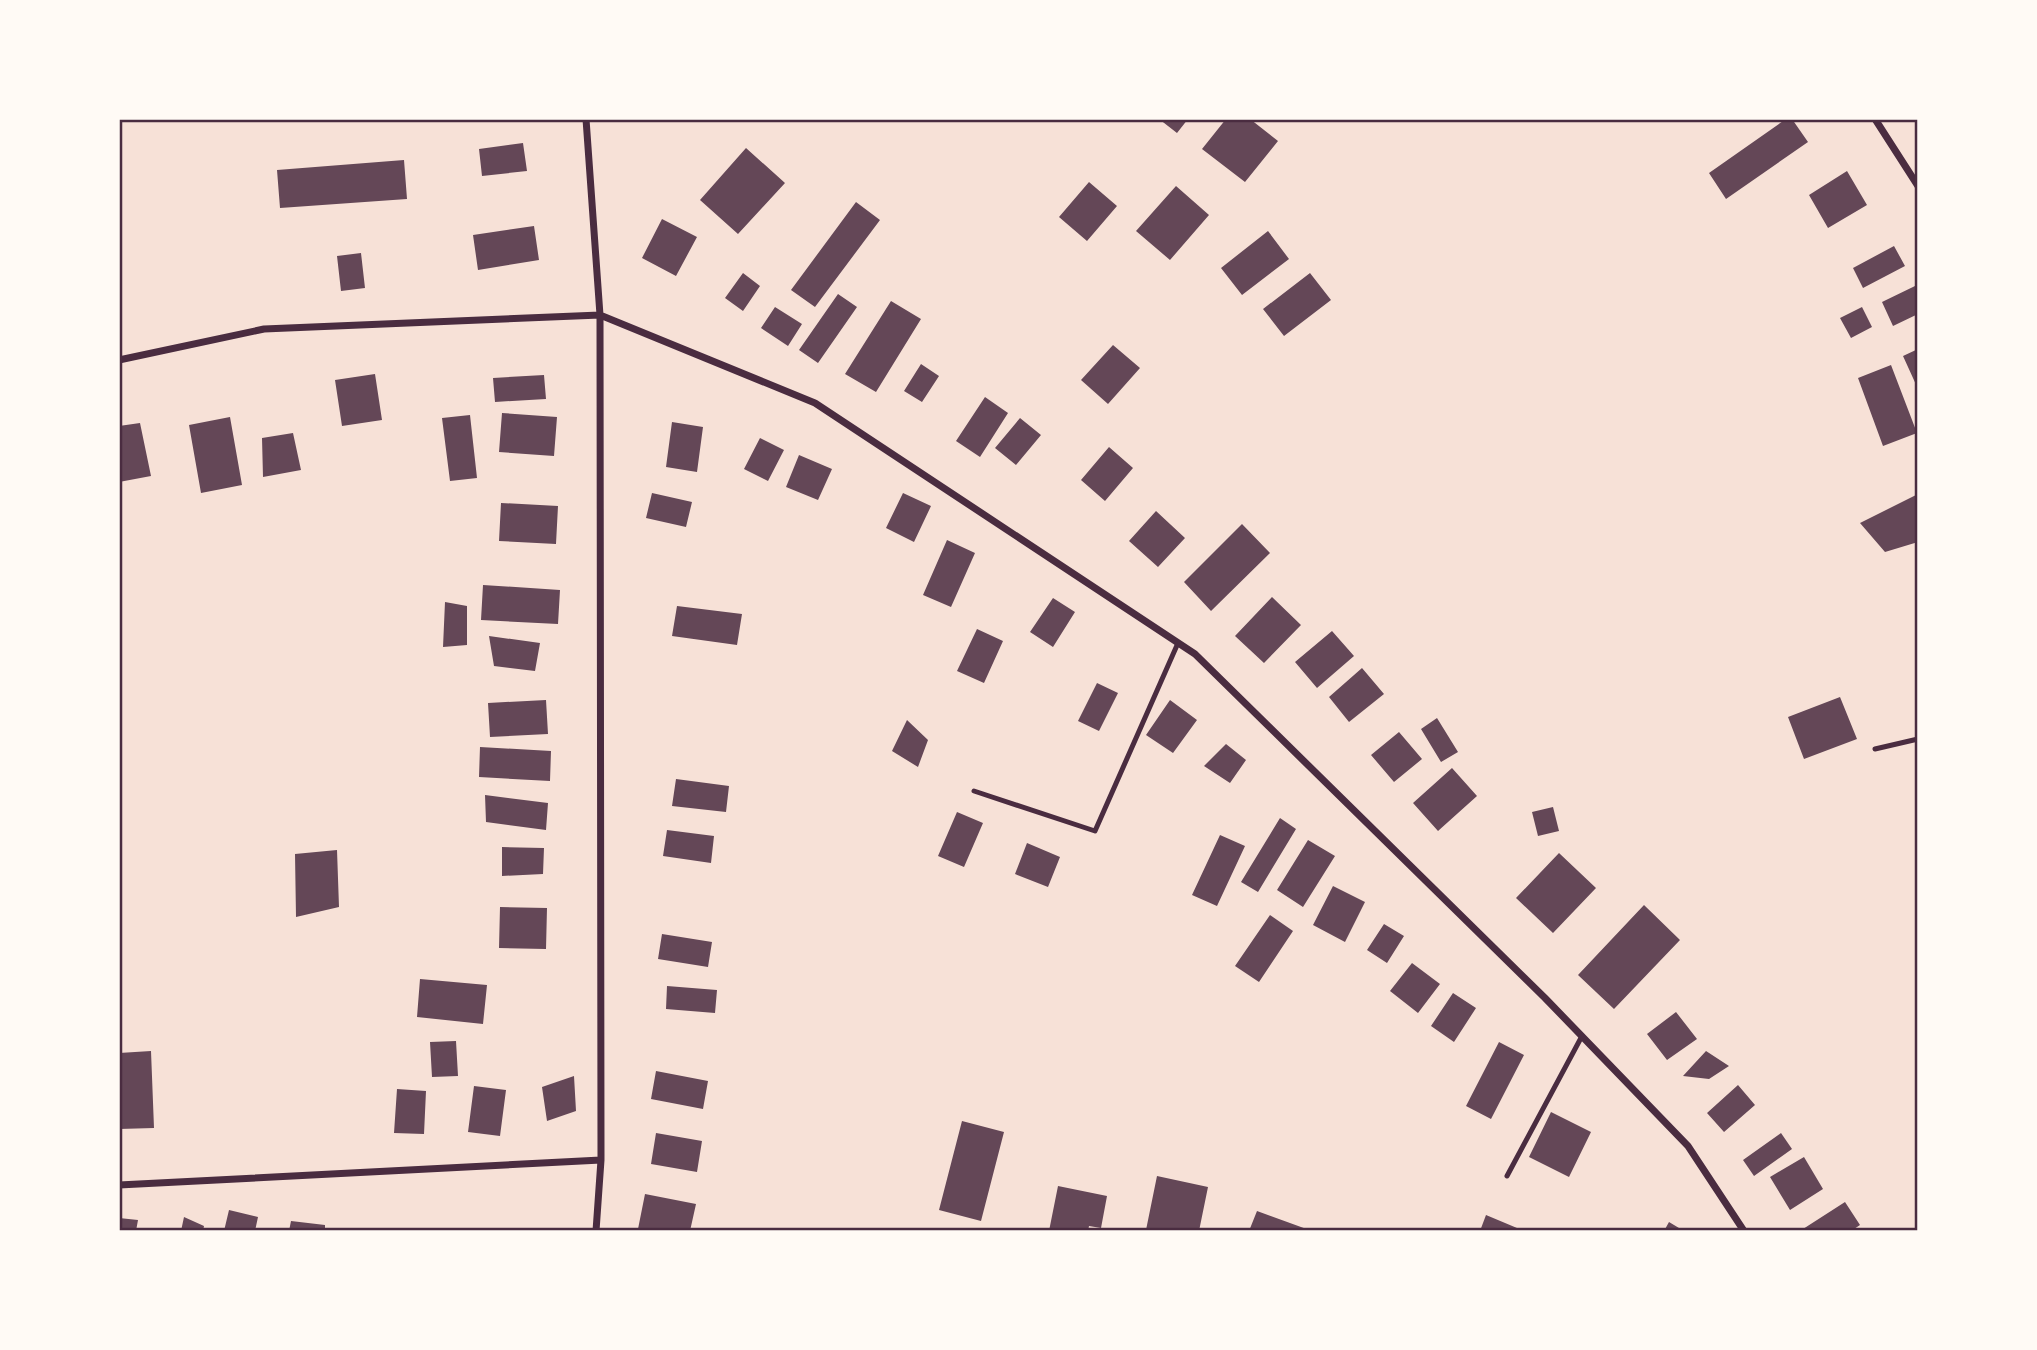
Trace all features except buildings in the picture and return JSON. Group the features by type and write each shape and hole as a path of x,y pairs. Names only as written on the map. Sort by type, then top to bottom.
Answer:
{"street":[{"path":"586,119 600,314 601,1160 596,1231"},
{"path":"1875,119 1918,186"},
{"path":"119,360 264,329 600,314 815,403 1195,654 1583,1036 1688,1146 1744,1231"},
{"path":"119,1185 601,1160"}],"lane":[{"path":"974,791 1095,831 1178,643"},
{"path":"1875,749 1918,739"},
{"path":"1507,1176 1583,1036"}]}
